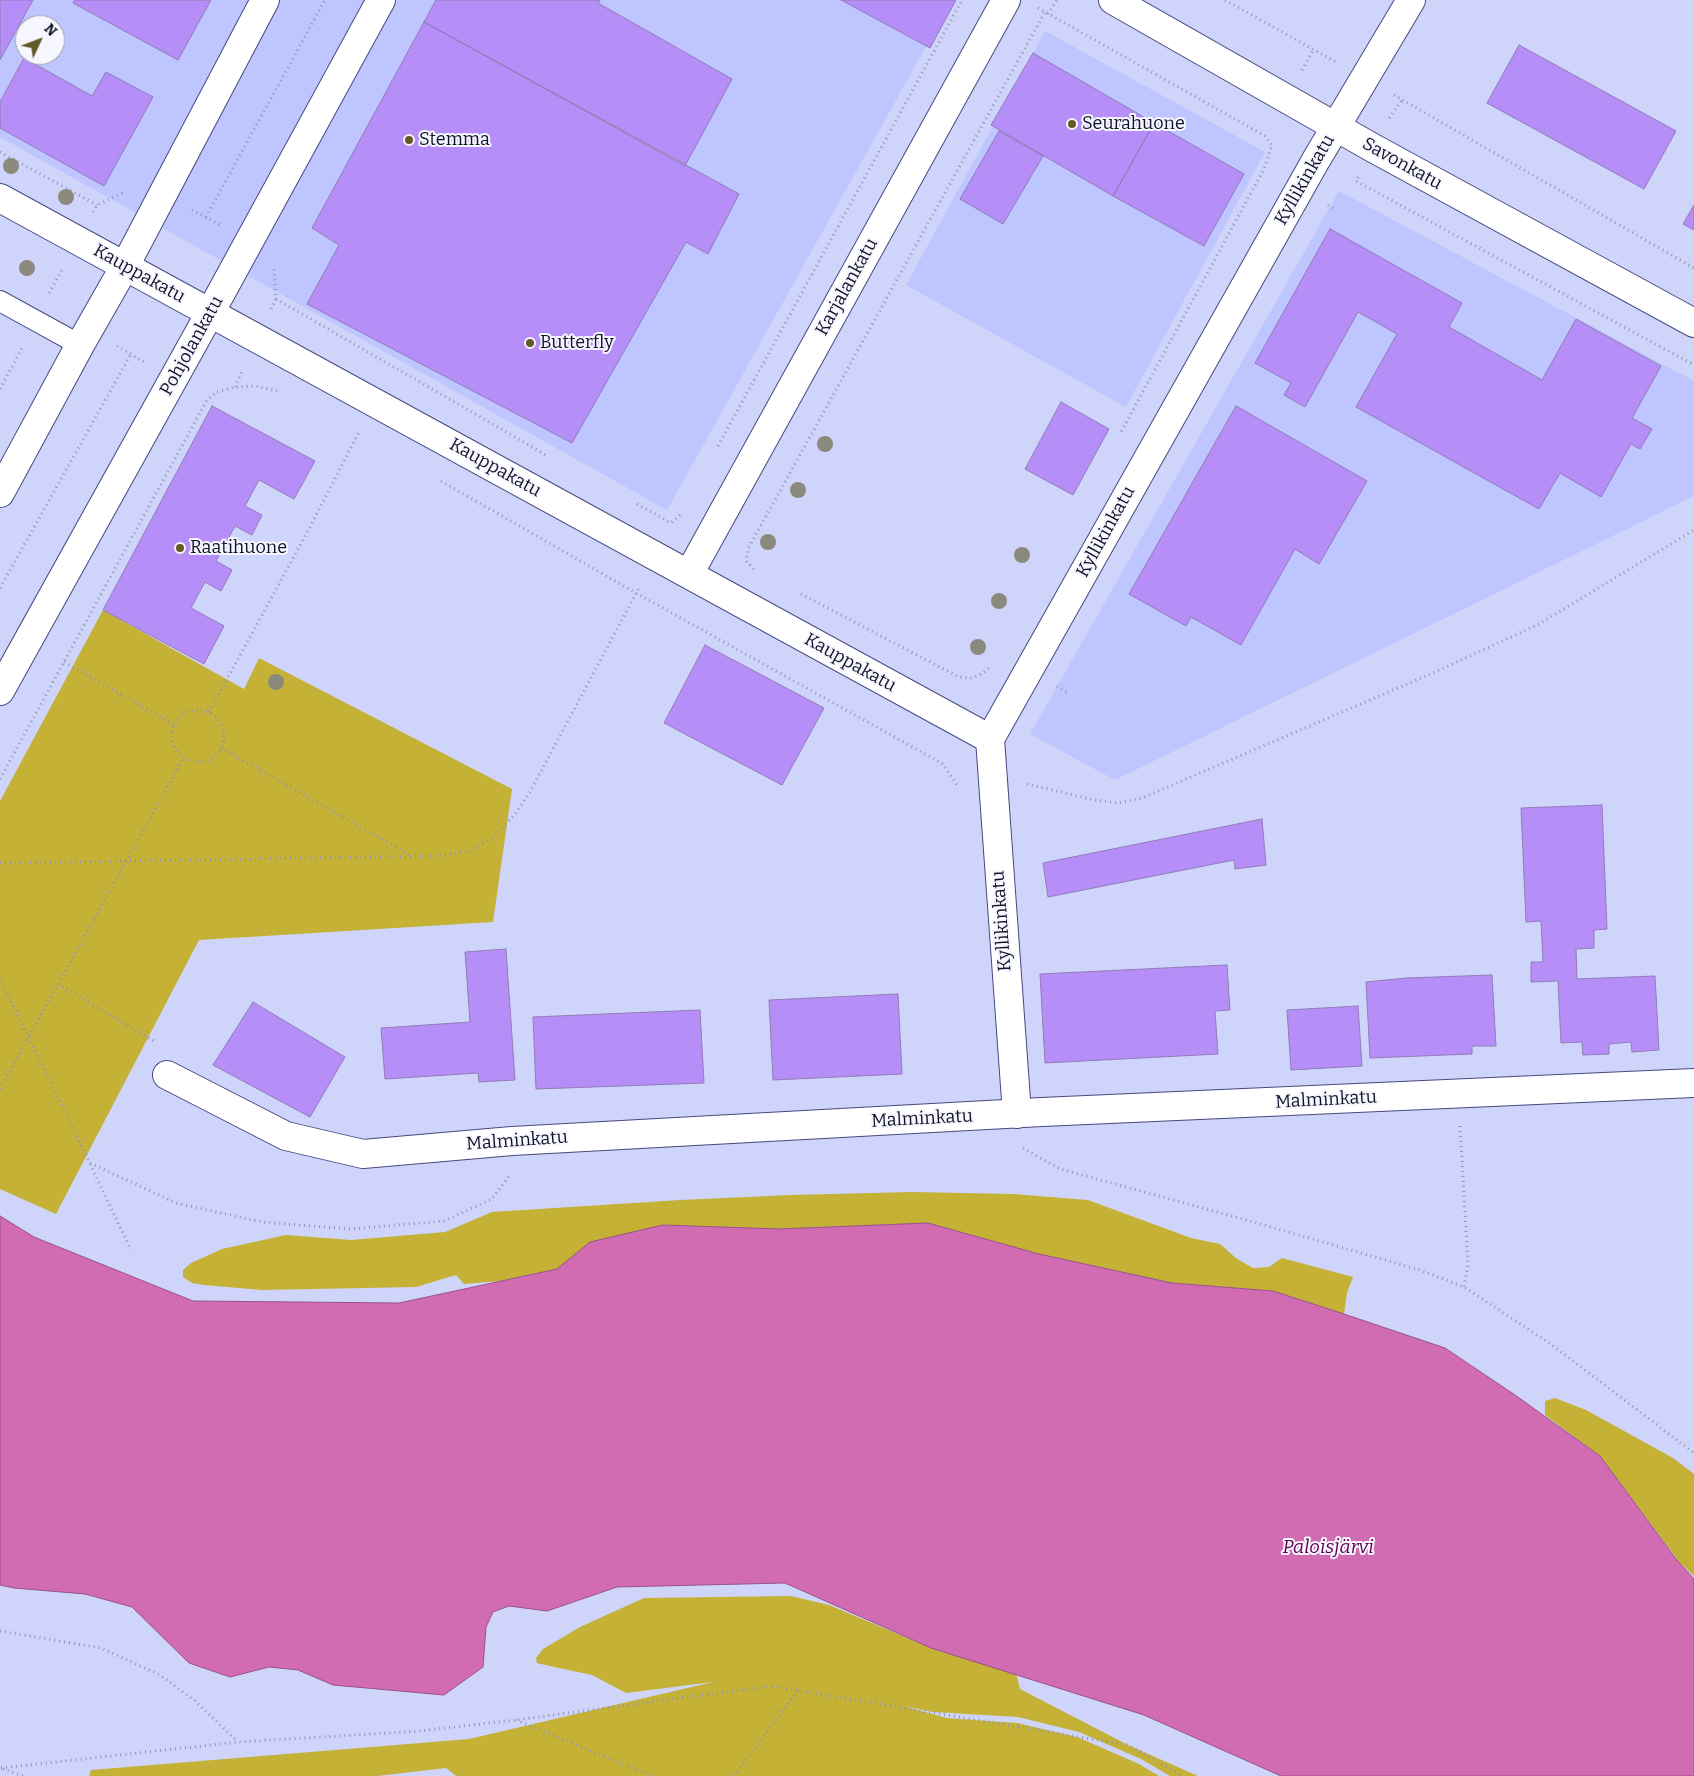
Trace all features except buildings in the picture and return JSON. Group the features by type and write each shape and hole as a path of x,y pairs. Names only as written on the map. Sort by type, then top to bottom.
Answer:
{"street":[{"path":"0,493 125,266 265,0"},
{"name":"Pohjolankatu","path":"0,691 381,0"},
{"name":"Savonkatu","path":"1113,0 1335,126 1694,323"},
{"name":"Kyllikinkatu","path":"1017,1114 990,739 1335,126 1410,0"},
{"name":"Karjalankatu","path":"689,574 1018,2"},
{"name":"Kauppakatu","path":"0,198 990,739"},
{"name":"Malminkatu","path":"167,1075 286,1136 363,1154 512,1141 1017,1114 1694,1083"}],"lane":[{"path":"0,301 85,337"}],"path":[{"path":"206,218 325,0"},
{"path":"714,454 962,0"},
{"path":"763,574 746,561 749,547 1046,13 1057,0"},
{"path":"1225,0 1694,268"},
{"path":"1018,2 1046,13 1265,136 1272,145 1264,169 1117,439"},
{"path":"1389,118 1402,100"},
{"path":"0,152 97,205"},
{"path":"1356,181 1694,365"},
{"path":"163,194 249,242"},
{"path":"276,299 551,458"},
{"path":"85,337 131,354 207,400"},
{"path":"0,588 131,354"},
{"path":"0,779 207,400 218,392 235,387 255,386 275,390 283,394"},
{"path":"209,712 309,529 374,403"},
{"path":"350,429 367,438"},
{"path":"434,476 943,764 957,785"},
{"path":"628,500 671,523 682,513 687,504"},
{"path":"1029,784 1095,800 1119,803 1142,798 1433,674 1539,624 1694,530"},
{"path":"0,863 436,856 469,851 493,838 515,814 530,792 636,592"},
{"path":"798,592 959,677 972,678 983,673 993,665"},
{"path":"64,662 174,725"},
{"path":"193,710 209,712 221,723 224,740 221,748 216,755 208,760 200,762 191,761 177,751 173,743 174,725 178,718 193,710"},
{"path":"221,748 411,856"},
{"path":"0,1089 184,757"},
{"path":"0,979 131,1250"},
{"path":"58,984 154,1041 167,1075"},
{"path":"1017,1114 1018,1145 1060,1169 1420,1270 1464,1287 1552,1345 1694,1453"},
{"path":"1460,1123 1468,1264 1464,1287"},
{"path":"90,1163 176,1203 262,1222 350,1229 444,1221 492,1199 514,1171 512,1141"},
{"path":"0,1631 101,1648 160,1675 195,1701 238,1742"},
{"path":"1,1768 238,1742 420,1730 515,1720 771,1686 1128,1745 1183,1776"},
{"path":"734,1776 798,1690"},
{"path":"515,1720 652,1776"},
{"path":"1,1768 24,1776"}],"shaded area":[{"path":"0,0 952,0 667,510 0,137"},
{"path":"1045,31 1265,152 1126,407 906,285"},
{"path":"1339,191 1694,381 1694,496 1115,780 1030,734"},
{"path":"103,610 244,689 259,658 512,789 493,922 199,940 56,1214 0,1189 0,801"},
{"path":"912,1192 1013,1194 1088,1200 1191,1238 1220,1244 1237,1259 1253,1268 1269,1267 1282,1258 1353,1277 1347,1293 1344,1314 1273,1291 1172,1283 1039,1254 928,1223 779,1229 663,1225 580,1257 557,1269 500,1281 464,1284 456,1275 416,1287 262,1290 204,1285 192,1283 183,1277 183,1270 191,1263 222,1249 286,1235 351,1240 445,1232 492,1212 680,1200"},
{"path":"1555,1398 1586,1410 1673,1458 1694,1474 1694,1576 1680,1563 1600,1456 1545,1415 1545,1401"},
{"path":"791,1596 829,1605 931,1648 1016,1673 1020,1689 1128,1745 1198,1776 1170,1776 1141,1759 1079,1732 1018,1717 933,1712 903,1706 947,1718 1017,1723 1077,1737 1139,1764 1159,1776 456,1776 446,1768 377,1776 89,1776 91,1770 469,1739 713,1682 626,1693 592,1675 537,1663 536,1658 543,1649 580,1627 644,1598"}],"water":[{"name":"Paloisjärvi","path":"0,1216 34,1237 193,1301 399,1303 557,1269 590,1242 663,1225 779,1229 928,1223 1039,1254 1172,1283 1273,1291 1344,1314 1445,1348 1600,1456 1676,1559 1694,1579 1694,1776 1281,1776 1144,1715 931,1648 785,1583 617,1587 547,1611 509,1606 493,1612 486,1627 483,1667 444,1695 333,1685 298,1670 269,1667 230,1677 189,1663 132,1607 85,1594 14,1588 0,1585"}],"place":[{"name":"Seurahuone","path":"1072,124"},
{"name":"Stemma","path":"409,140"},
{"name":"Butterfly","path":"530,343"},
{"name":"Raatihuone","path":"180,548"}]}
